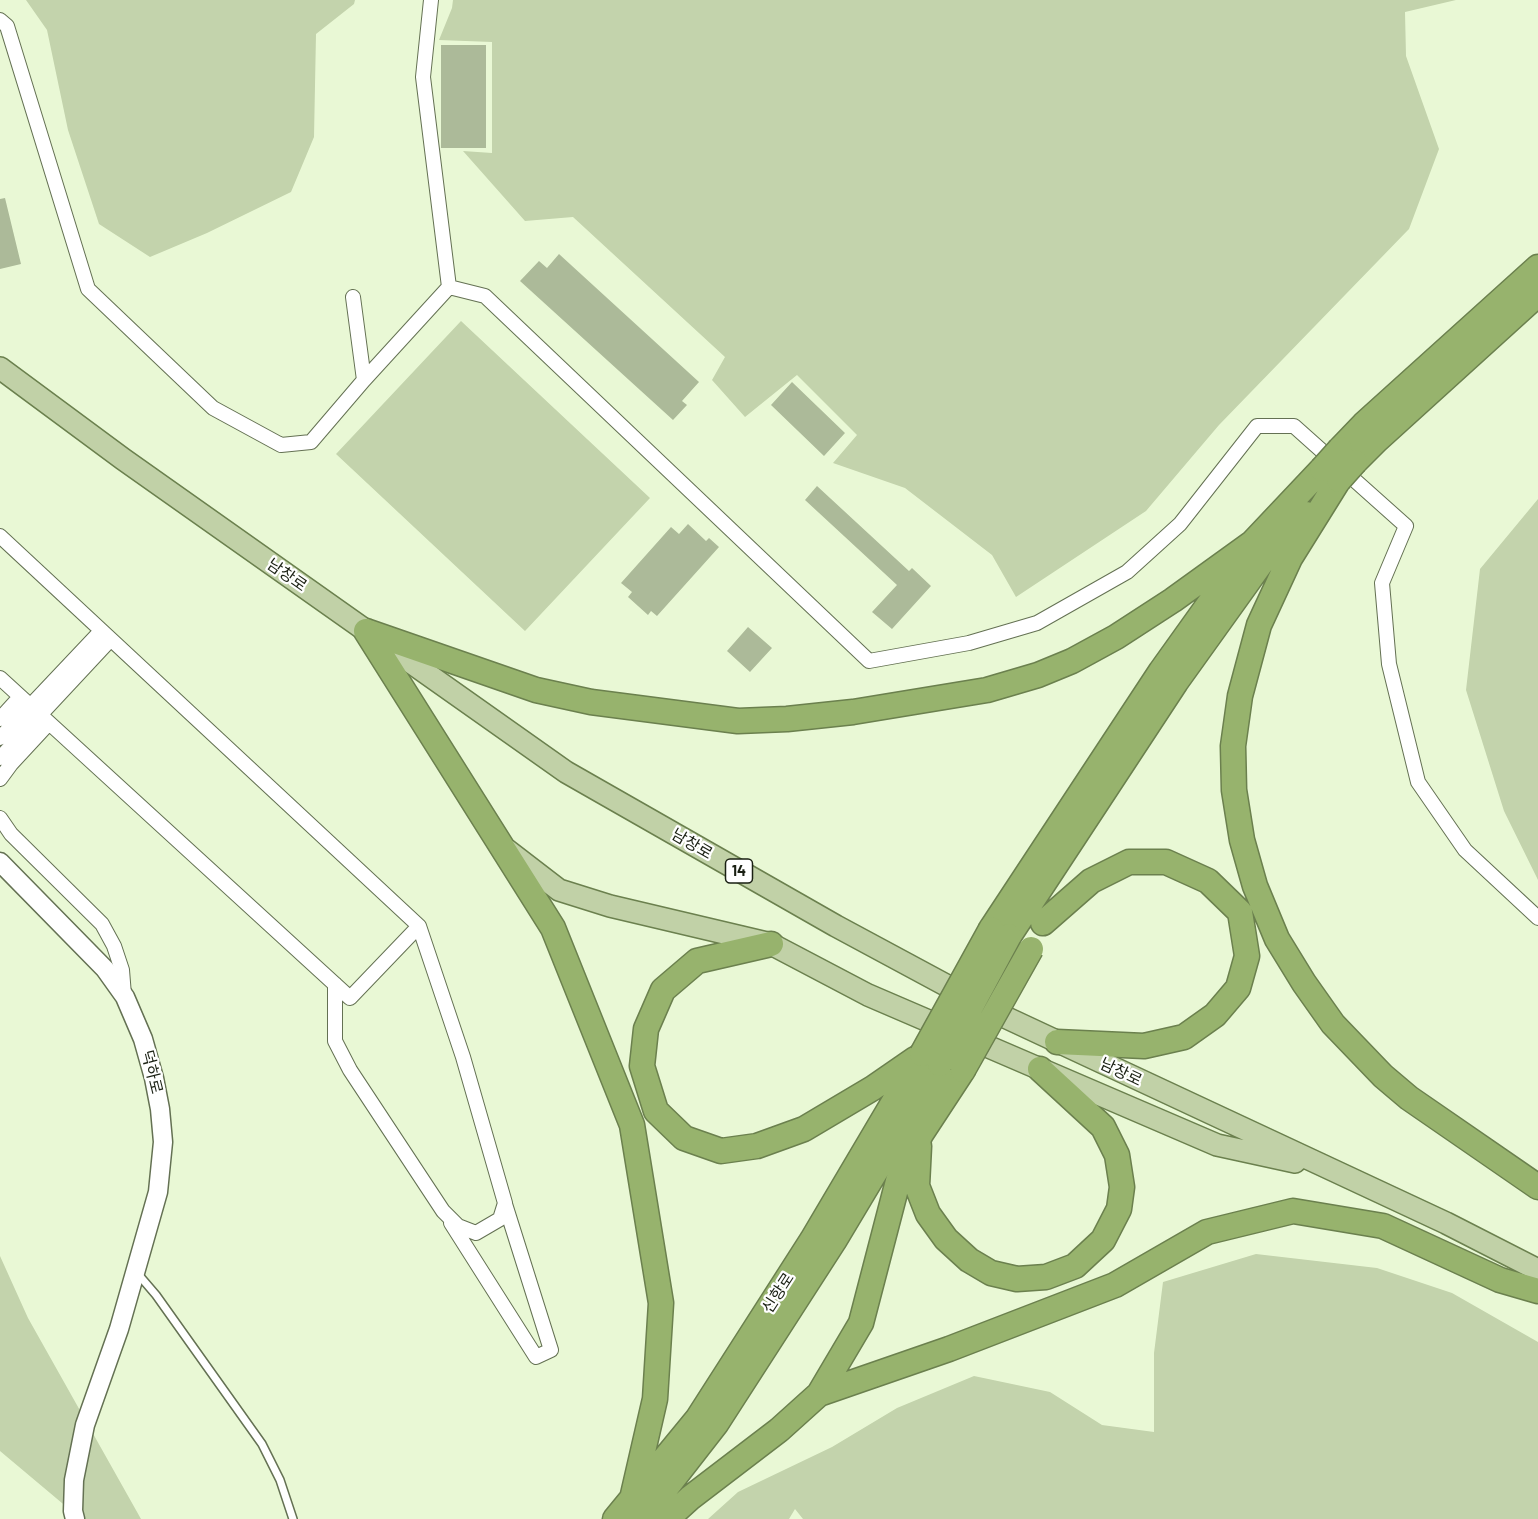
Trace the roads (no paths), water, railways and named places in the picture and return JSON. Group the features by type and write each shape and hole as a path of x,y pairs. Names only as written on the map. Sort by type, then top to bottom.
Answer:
{"highway":[{"path":"1537,271 1364,424 1290,558 1260,625 1239,696 1233,746 1234,790 1242,840 1255,886 1276,939 1304,983 1333,1024 1383,1076 1408,1098 1538,1187"},
{"path":"366,631 536,690 591,702 738,721 853,712 987,690 1038,675 1072,661 1116,637 1173,600 1252,543 1339,468"},
{"path":"1000,932 1110,780 1176,682 1270,551 1339,468"},
{"path":"1000,932 1161,671 1252,543"},
{"path":"366,631 553,928 632,1125 661,1303 655,1399 637,1509"},
{"path":"667,1519 690,1498 779,1430 819,1394 861,1323 898,1181 921,1134 963,1070 1031,949 1110,780"},
{"path":"1043,923 1090,881 1129,862 1166,862 1208,880 1240,912 1247,956 1238,988 1215,1015 1184,1037 1144,1046 1057,1042"},
{"name":"신항로","path":"615,1519 637,1509 716,1424 834,1241 1000,932"},
{"path":"771,944 697,961 663,990 646,1029 642,1066 656,1111 684,1138 721,1151 757,1146 804,1129 873,1088 931,1059"},
{"path":"921,1134 917,1186 928,1214 946,1239 969,1260 992,1273 1017,1280 1046,1277 1075,1266 1103,1240 1119,1209 1122,1187 1117,1155 1103,1127 1040,1069"},
{"path":"819,1394 949,1349 1115,1285 1207,1232 1293,1211 1383,1226 1500,1280 1538,1291"}],"main road":[{"name":"남창로","path":"0,368 123,459 566,772 836,926 1007,1018 1446,1223 1538,1270"},
{"path":"500,845 559,890 641,914 771,944 868,995 1217,1145 1330,1169"},
{"name":"덕하로","path":"0,862 105,969 125,997 143,1039 154,1078 163,1142 158,1192 136,1272 119,1329 85,1425 74,1480 75,1519"}],"street":[{"path":"0,20 7,26 88,289 213,408 281,445 311,442 449,287 423,76 431,0"},
{"path":"449,287 485,296 869,661 969,644 1047,618 1127,572 1180,524 1257,426 1294,426 1406,526 1382,583 1389,664 1418,782 1465,850 1538,918"},
{"path":"353,297 364,380"},
{"path":"0,536 419,926 463,1057 551,1350 536,1357 350,1070 335,1041 335,984"},
{"path":"0,758 35,710 106,635"},
{"path":"0,678 350,998 419,926"},
{"path":"0,719 35,710"},
{"path":"0,738 35,710"},
{"path":"0,779 11,764 35,710"},
{"path":"0,818 10,834 102,924 114,946 122,970 125,997"},
{"path":"443,1211 458,1226 476,1233 500,1219 505,1203"}],"lane":[{"path":"136,1272 156,1295 262,1444 280,1480 293,1519"}]}
